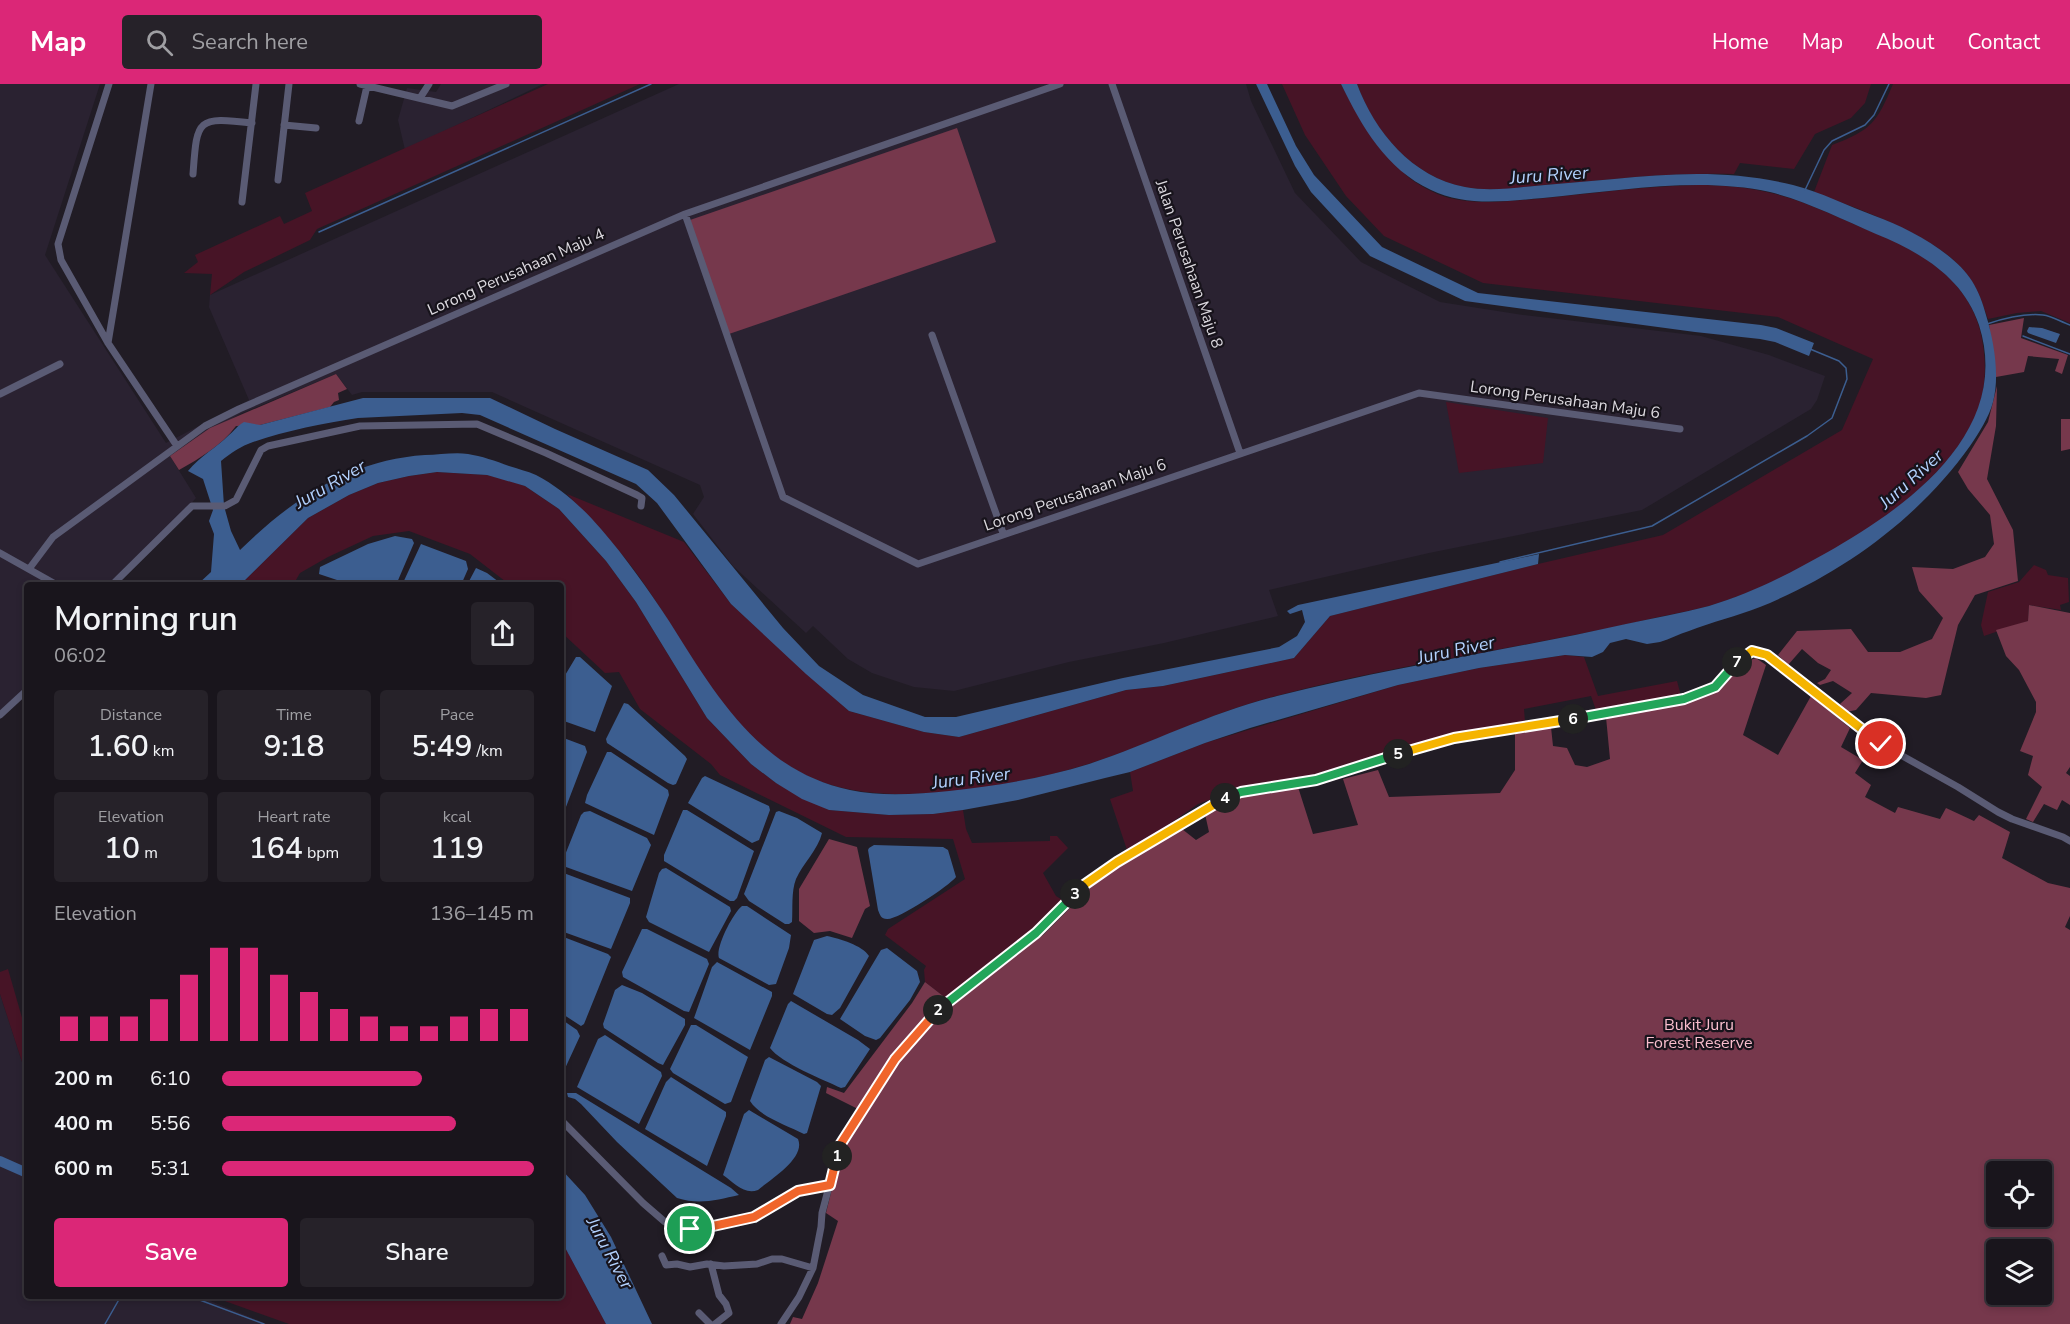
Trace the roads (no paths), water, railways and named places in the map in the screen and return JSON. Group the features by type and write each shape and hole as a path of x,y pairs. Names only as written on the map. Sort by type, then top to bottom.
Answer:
{"street":[{"path":"109,84 58,244 61,260 108,343 177,446"},
{"path":"108,343 151,84"},
{"path":"242,202 256,84"},
{"path":"278,180 289,84"},
{"path":"420,98 429,84"},
{"path":"359,120 369,85 452,106 506,84"},
{"name":"Lorong Perusahaan Maju 4","path":"29,569 53,537 205,426 257,401 685,214 1060,84"},
{"name":"Jalan Perusahaan Maju 8","path":"1112,84 1240,453"},
{"path":"193,174 198,131 206,122 223,119 252,123"},
{"path":"284,125 316,128"},
{"name":"Lorong Perusahaan Maju 6","path":"685,214 783,497 918,564 1003,533 1419,393 1680,429"},
{"path":"932,334 1003,533"},
{"path":"0,394 60,364"},
{"path":"115,582 192,506 225,506 236,500 261,450 268,446 360,426 477,424 637,495 642,498 642,506"},
{"path":"0,553 52,582"},
{"path":"781,1324 799,1297 813,1268 822,1214 840,1145 895,1059 932,1015 1036,933 1084,885 1099,874 1210,804 1241,792 1316,780 1454,738 1684,699 1715,687 1744,656 1752,651 1767,655 1881,744 1958,787 1998,813 2070,841"},
{"path":"0,715 24,693"},
{"path":"564,1123 643,1203 665,1222 679,1227 704,1228 754,1217 798,1191 830,1185"},
{"path":"662,1256 666,1265 678,1264 690,1268 711,1264 724,1266 757,1264 772,1259 782,1259 813,1268"},
{"path":"711,1264 719,1295 729,1313 715,1324"},
{"path":"699,1314 710,1324"}],"water":[{"path":"1256,84 1267,84 1296,146 1314,175 1382,247 1478,293 1761,325 1776,328 1814,343 1809,356 1775,342 1760,339 1465,301 1370,256 1311,192 1295,166"},
{"name":"Juru River","path":"1341,84 1357,84 1374,119 1385,135 1412,163 1446,182 1465,187 1505,189 1681,174 1748,177 1814,191 1915,234 1942,251 1964,270 1982,302 1991,336 1996,370 1995,392 1989,413 1970,446 1950,472 1903,520 1849,561 1790,594 1751,610 1660,642 1647,644 1626,639 1610,643 1603,652 1592,657 1565,655 1479,668 1398,685 1250,728 1130,772 1018,800 933,814 889,815 829,810 802,799 751,764 707,718 636,602 606,561 559,509 525,486 487,475 437,472 378,483 349,495 308,518 243,582 200,582 211,572 214,534 209,521 213,510 203,479 188,471 244,422 260,425 363,398 490,398 648,470 674,495 783,628 819,666 863,695 925,717 956,717 1123,678 1279,647 1297,636 1305,622 1302,610 1290,614 1287,611 1298,605 1539,554 1538,564 1330,616 1294,658 1163,686 1126,690 959,737 924,732 849,711 731,604 657,503 636,484 480,415 462,413 358,418 332,422 253,442 236,450 221,461 224,506 231,531 240,550 280,514 324,485 347,474 398,458 463,453 536,475 571,499 610,540 653,597 722,702 765,747 790,766 818,780 850,790 887,794 937,792 1002,784 1072,769 1112,756 1229,710 1277,696 1364,676 1678,613 1724,601 1798,568 1857,535 1919,489 1945,462 1967,432 1981,399 1985,364 1979,325 1972,308 1951,280 1938,268 1908,249 1797,200 1770,192 1744,188 1680,185 1486,202 1458,199 1431,190 1401,171 1377,145"},
{"path":"2029,327 2042,328 2060,334 2056,343 2028,333"},
{"path":"395,536 412,539 414,543 397,582 343,582 319,574 320,567 368,544"},
{"path":"421,544 466,561 468,569 462,582 403,582"},
{"path":"476,568 499,582 469,582"},
{"path":"576,657 580,657 612,686 595,732 564,721 564,677"},
{"path":"624,703 628,704 687,759 676,784 668,783 607,743 606,739"},
{"path":"564,738 585,746 587,752 564,808"},
{"path":"607,752 611,752 668,790 669,795 654,835 585,803"},
{"path":"705,776 769,806 770,810 759,840 752,843 688,803"},
{"path":"683,810 687,810 754,851 734,901 730,901 664,861 664,855"},
{"path":"590,811 647,838 651,845 632,891 566,867 564,858 584,812"},
{"path":"776,812 797,818 822,833 794,884 792,922 789,924 785,924 749,901 744,894"},
{"path":"874,845 943,847 948,850 956,877 912,909 893,918 883,918 878,910 868,850"},
{"path":"666,868 730,907 731,911 709,952 649,922 646,917 659,873"},
{"path":"564,873 630,898 611,949 564,932"},
{"path":"742,906 747,906 791,935 789,948 776,984 769,985 719,958 718,953 726,931"},
{"path":"642,929 647,929 707,959 709,964 689,1012 623,977 622,972"},
{"path":"827,936 856,946 869,956 840,1008 832,1015 793,994 814,940"},
{"path":"564,937 611,957 584,1024 581,1026 564,1015"},
{"path":"887,948 917,971 920,982 910,1000 876,1040 865,1036 840,1019 881,950"},
{"path":"717,962 772,992 750,1050 694,1018 712,967"},
{"path":"622,985 642,993 685,1019 685,1025 663,1065 604,1028 603,1024 615,990"},
{"path":"791,1001 870,1049 845,1087 841,1088 803,1071 770,1048"},
{"path":"564,1021 577,1030 580,1036 564,1071"},
{"path":"691,1025 696,1025 748,1057 731,1102 725,1104 670,1069"},
{"path":"605,1035 661,1072 662,1076 639,1124 577,1087 598,1039"},
{"path":"769,1057 821,1086 807,1133 804,1134 767,1116 754,1107 750,1101 765,1060"},
{"path":"671,1077 726,1112 707,1166 645,1129 666,1082"},
{"path":"567,1093 576,1093 739,1195 700,1201 677,1198 617,1142 581,1104 568,1097"},
{"path":"749,1110 798,1139 799,1146 797,1153 786,1168 758,1190 753,1191 739,1187 723,1175 744,1114"},
{"name":"Juru River","path":"564,1172 585,1195 611,1237 652,1324 606,1324 564,1246"}],"waterway":[{"path":"319,232 651,84"},
{"path":"1805,190 1824,150 1832,141 1865,125 1874,115 1889,84"},
{"path":"1987,324 2015,316 2043,315 2070,325"},
{"path":"2023,336 2070,354"},
{"path":"1500,562 1652,526 1807,436 1832,418 1847,379 1846,368 1839,361 1810,349"},
{"path":"0,1161 24,1172"},
{"path":"105,1324 119,1299"},
{"path":"197,1299 264,1324"}],"park label":[{"name":"Bukit Juru Forest Reserve","path":"1699,1034"}]}
